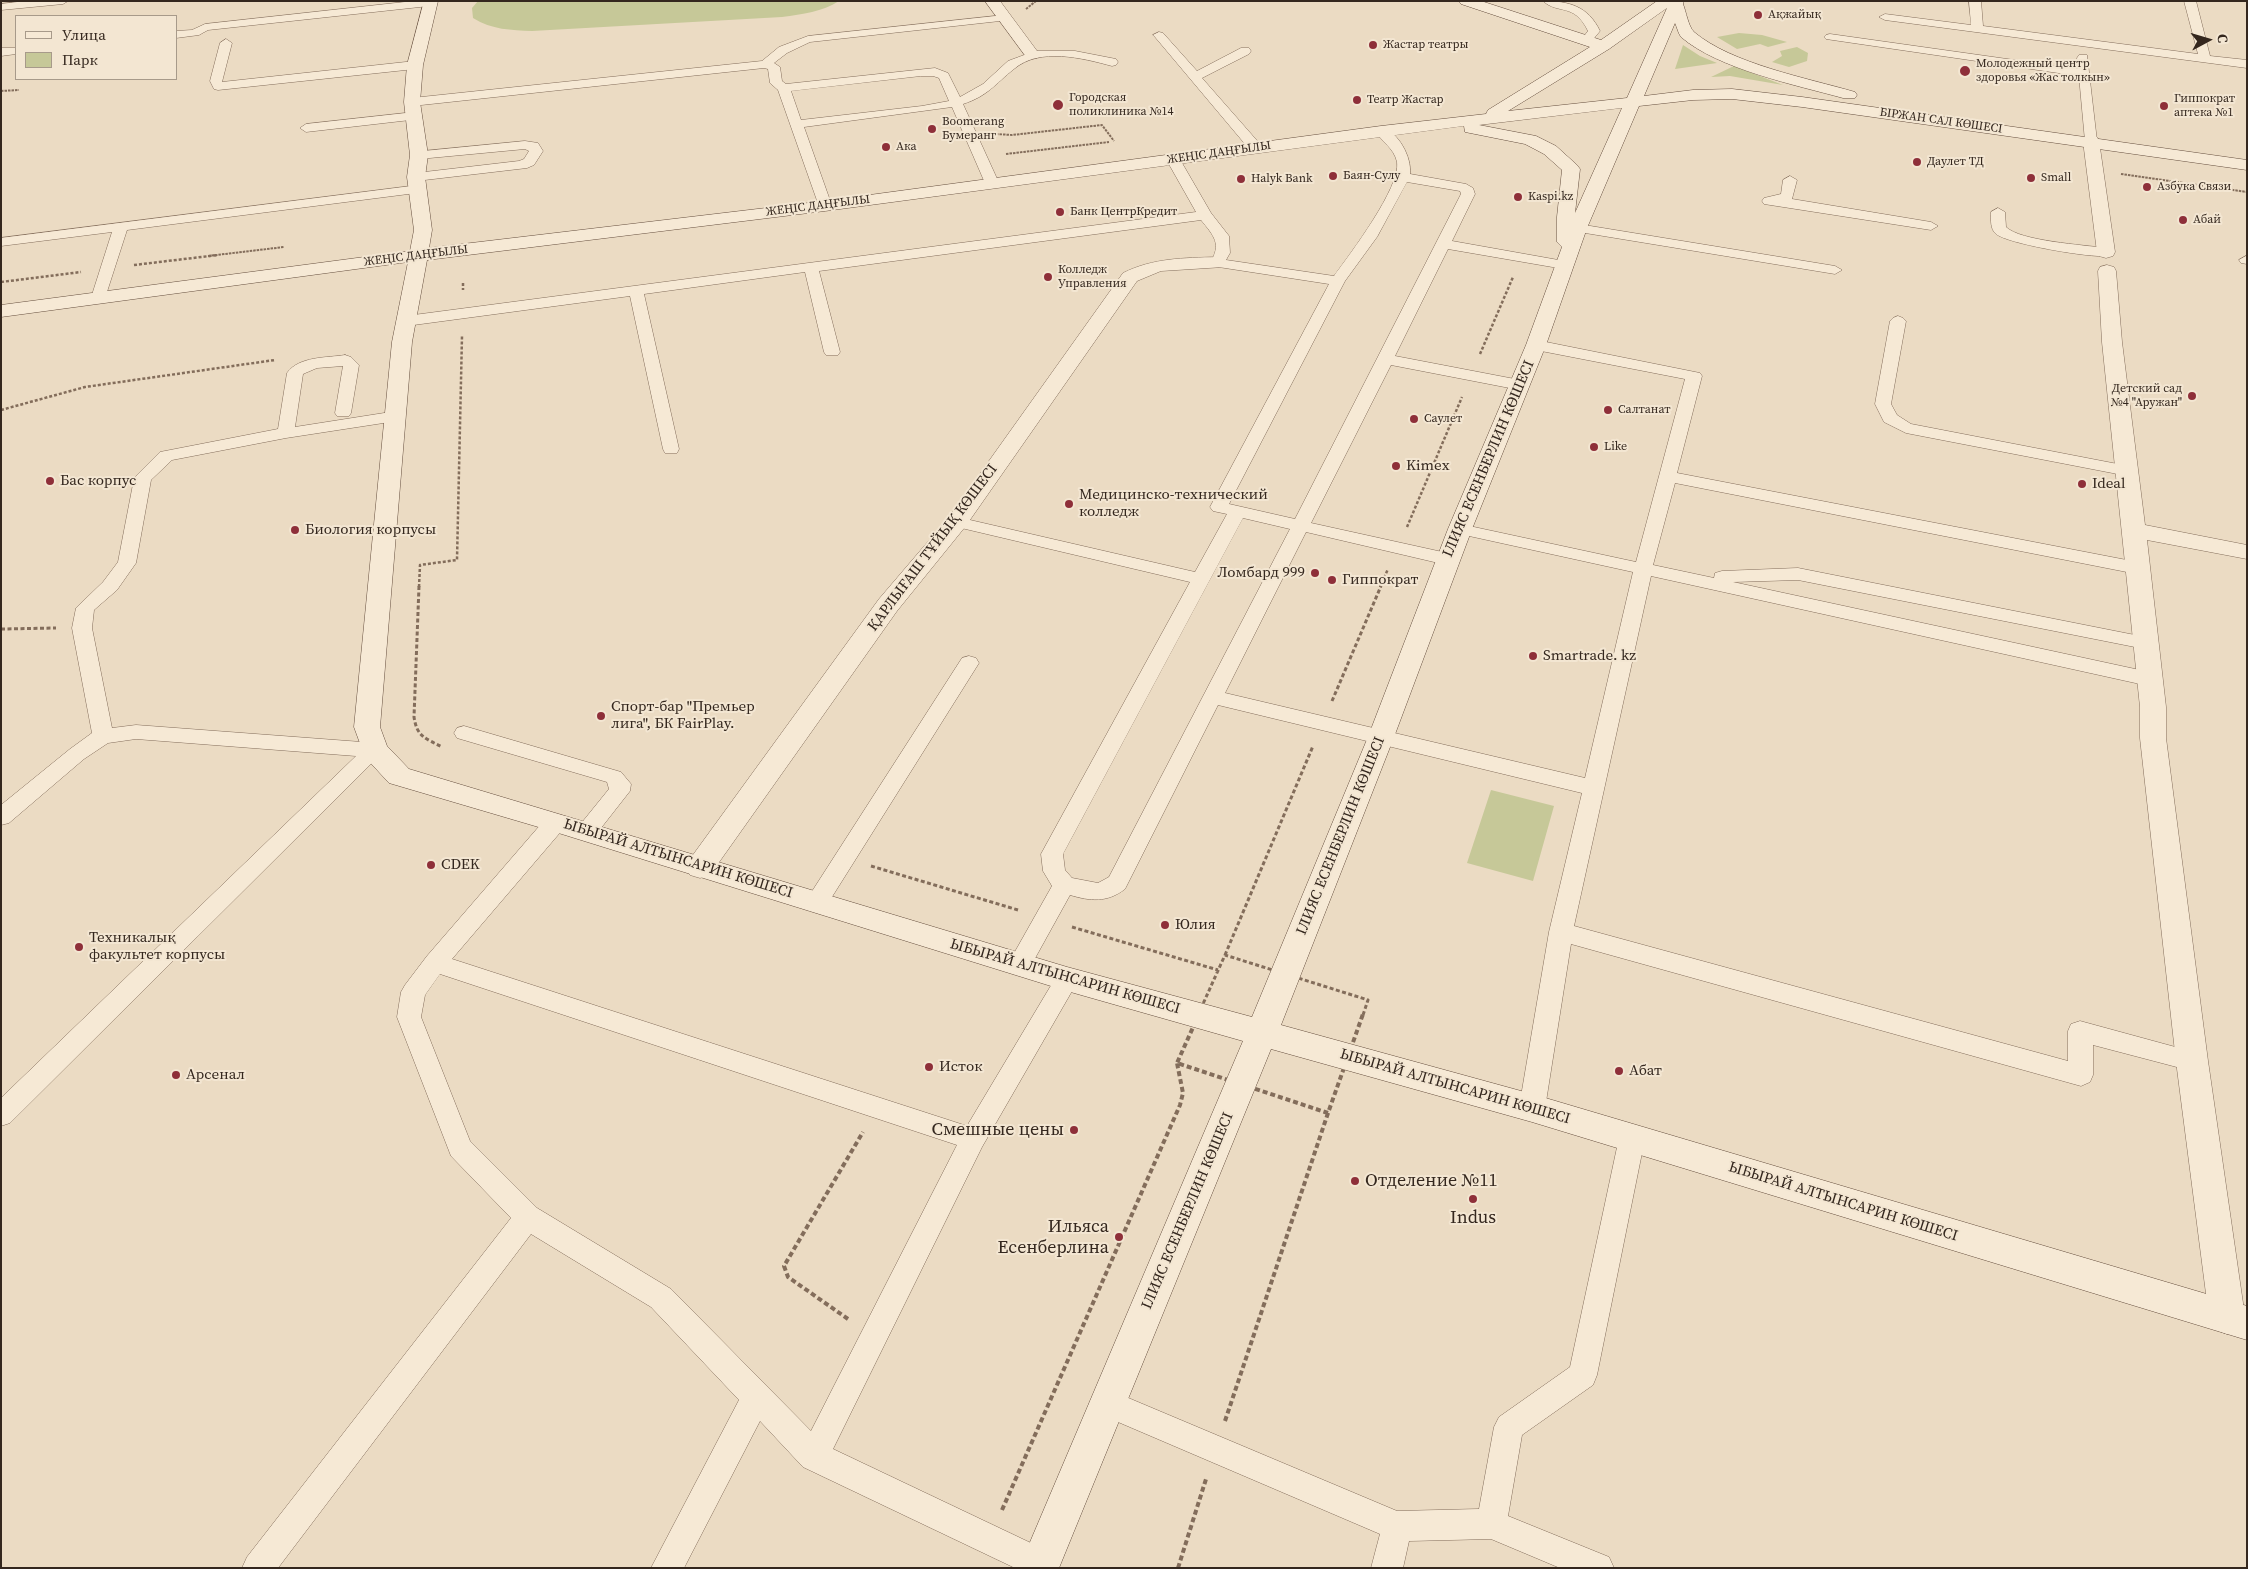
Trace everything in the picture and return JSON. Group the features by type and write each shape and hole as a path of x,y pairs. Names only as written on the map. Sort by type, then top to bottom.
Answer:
{"main road":[{"path":"992,1 1032,55"},
{"path":"1466,1 1604,46"},
{"name":"ЫБЫРАЙ АЛТЫНСАРИН КӨШЕСІ","path":"430,2 415,65 414,109 419,155 417,183 422,242 402,342 397,416 367,727 375,750 399,776 1067,978 1532,1108 2237,1320"},
{"path":"1482,119 1550,80 1673,2 1686,33 1724,56 1758,69 1941,121"},
{"name":"ІЛИЯС ЕСЕНБЕРЛИН КӨШЕСІ","path":"1040,1566 1261,1033 1381,737 1448,559 1536,346 1578,228 1634,101 1673,2"},
{"name":"БІРЖАН САЛ КӨШЕСІ","path":"1634,101 1693,95 1732,94 1941,121 2247,165"},
{"name":"ЖЕҢІС ДАҢҒЫЛЫ","path":"1,311 98,298 422,242 825,206 1255,147 1634,101"},
{"path":"1435,124 1483,130 1530,140 1550,150 1572,169 1566,217 1565,261"},
{"path":"2091,142 2106,261 2112,342 2128,471 2144,643 2153,707 2153,738 2192,1061 2237,1320"},
{"name":"ҚАРЛЫҒАШ ТҰЙЫҚ КӨШЕСІ","path":"700,867 888,606 956,522 1130,276 1143,269 1166,264 1217,264"},
{"path":"2134,530 2247,552"}],"lane":[{"path":"1,7 63,1"},
{"path":"1548,1 1584,14 1594,32 1587,40"},
{"path":"1975,1 1977,29"},
{"path":"2190,1 2205,59"},
{"path":"178,35 194,33 204,27 430,2"},
{"path":"1886,17 2247,64"},
{"path":"766,64 783,50 808,39 1005,18"},
{"path":"1159,34 1255,147"},
{"path":"1830,37 2084,73"},
{"path":"226,43 216,81 218,86 415,65"},
{"path":"2082,43 2091,142"},
{"path":"1,52 15,51"},
{"path":"1195,77 1245,51"},
{"path":"797,124 956,104 975,96 1011,64 1032,55 1083,55 1112,62"},
{"path":"306,128 414,109 766,64 774,67 776,83 784,88 825,206"},
{"path":"784,88 921,72 935,72 944,76 992,183"},
{"path":"1381,131 1400,151 1405,166 1404,177 1370,237 1338,281 1219,507 1448,559"},
{"path":"1,242 121,227 417,183 522,165 530,162 536,151 533,146 525,145 419,155"},
{"path":"1173,159 1206,214 1222,236 1223,253 1217,264 1338,281"},
{"path":"1238,510 1052,854 1051,867 1064,885 1096,893 1108,891 1116,883 1301,526 1468,194 1466,188 1404,177"},
{"path":"1790,180 1787,196 1768,201 1931,226"},
{"path":"1998,212 1998,224 2007,235 2106,261"},
{"path":"406,321 1206,214"},
{"path":"98,298 121,227"},
{"path":"1578,228 1835,270"},
{"path":"1444,244 1521,257 1565,261"},
{"path":"811,267 832,352"},
{"path":"636,290 671,449"},
{"path":"1898,321 1883,404 1890,418 1906,428 2128,471"},
{"path":"1532,1108 1561,932 1643,570 1694,376 1536,346"},
{"path":"1386,359 1520,385"},
{"path":"286,433 295,374 298,369 304,366 345,360 351,365 343,412"},
{"path":"103,736 82,628 85,608 110,586 127,563 143,479 154,466 166,456 286,433 397,416"},
{"path":"1668,476 2137,568"},
{"path":"956,522 1201,579"},
{"path":"1460,529 2148,679"},
{"path":"1694,579 1798,574 2144,643"},
{"path":"816,902 969,663"},
{"path":"1213,697 1593,788"},
{"path":"1,818 77,754 103,736 136,732 375,750"},
{"path":"464,733 614,778 620,784 619,791 586,831"},
{"path":"1,1115 375,750"},
{"path":"556,822 435,963 413,992 409,1017 460,1148 528,1217 661,1298 814,1456 1040,1566"},
{"path":"1020,964 1064,885"},
{"path":"1561,932 2081,1075 2080,1031 2192,1061"},
{"path":"435,963 973,1139"},
{"path":"814,1456 973,1139 1067,978"},
{"path":"1491,1524 1509,1427 1583,1375 1632,1138"},
{"path":"258,1568 528,1217"},
{"path":"667,1568 756,1398"},
{"path":"1107,1403 1397,1526 1491,1524 1598,1568"},
{"path":"1387,1568 1397,1526"}],"path":[{"path":"1,91 19,90"},
{"path":"975,96 993,133 1012,135 1102,125 1114,141 980,157"},
{"path":"2095,171 2247,192"},
{"path":"1,282 290,246"},
{"path":"1225,955 1521,257"},
{"path":"450,750 422,737 416,729 414,717 415,654 420,565 457,560 463,283"},
{"path":"1,410 85,387 281,359"},
{"path":"1,629 82,628"},
{"path":"989,1540 1180,1104 1183,1093 1177,1063"},
{"path":"873,1337 788,1277 784,1266 877,1108"},
{"path":"1178,1568 1328,1113"}],"green space":[{"path":"478,1 839,1 833,5 805,14 782,17 532,31 502,29 480,22 473,18 472,8"},
{"path":"1739,33 1762,35 1787,42 1768,47 1760,44 1737,49 1717,37"},
{"path":"1683,45 1700,56 1717,63 1675,69"},
{"path":"1797,47 1808,53 1807,61 1789,67 1772,62 1782,56 1780,51"},
{"path":"1734,66 1783,85 1730,76 1711,77"},
{"path":"1491,790 1554,806 1533,881 1467,863"}],"place":[{"name":"Ақжайық","path":"1758,15"},
{"name":"Жастар театры","path":"1373,45"},
{"name":"Молодежный центр здоровья «Жас толкын»","path":"1965,71"},
{"name":"Театр Жастар","path":"1357,100"},
{"name":"Городская поликлиника №14","path":"1058,105"},
{"name":"Гиппократ аптека №1","path":"2164,106"},
{"name":"Boomerang Бумеранг","path":"932,129"},
{"name":"Ака","path":"886,147"},
{"name":"Даулет ТД","path":"1917,162"},
{"name":"Баян-Сулу","path":"1333,176"},
{"name":"Small","path":"2031,178"},
{"name":"Halyk Bank","path":"1241,179"},
{"name":"Азбука Связи","path":"2147,187"},
{"name":"Kaspi.kz","path":"1518,197"},
{"name":"Банк ЦентрКредит","path":"1060,212"},
{"name":"Абай","path":"2183,220"},
{"name":"Колледж Управления","path":"1048,277"},
{"name":"Детский сад №4 \"Аружан\"","path":"2192,396"},
{"name":"Салтанат","path":"1608,410"},
{"name":"Саулет","path":"1414,419"},
{"name":"Like","path":"1594,447"},
{"name":"Kimex","path":"1396,466"},
{"name":"Бас корпус","path":"50,481"},
{"name":"Ideal","path":"2082,484"},
{"name":"Медицинско-технический колледж","path":"1069,504"},
{"name":"Биология корпусы","path":"295,530"},
{"name":"Ломбард 999","path":"1315,573"},
{"name":"Гиппократ","path":"1332,580"},
{"name":"Smartrade. kz","path":"1533,656"},
{"name":"Спорт-бар \"Премьер лига\", БК FairPlay.","path":"601,716"},
{"name":"CDEK","path":"431,865"},
{"name":"Юлия","path":"1165,925"},
{"name":"Техникалық факультет корпусы","path":"79,947"},
{"name":"Исток","path":"929,1067"},
{"name":"Абат","path":"1619,1071"},
{"name":"Арсенал","path":"176,1075"},
{"name":"Смешные цены","path":"1074,1130"},
{"name":"Отделение №11","path":"1355,1181"},
{"name":"Indus","path":"1473,1199"},
{"name":"Ильяса Есенберлина","path":"1119,1237"}]}
